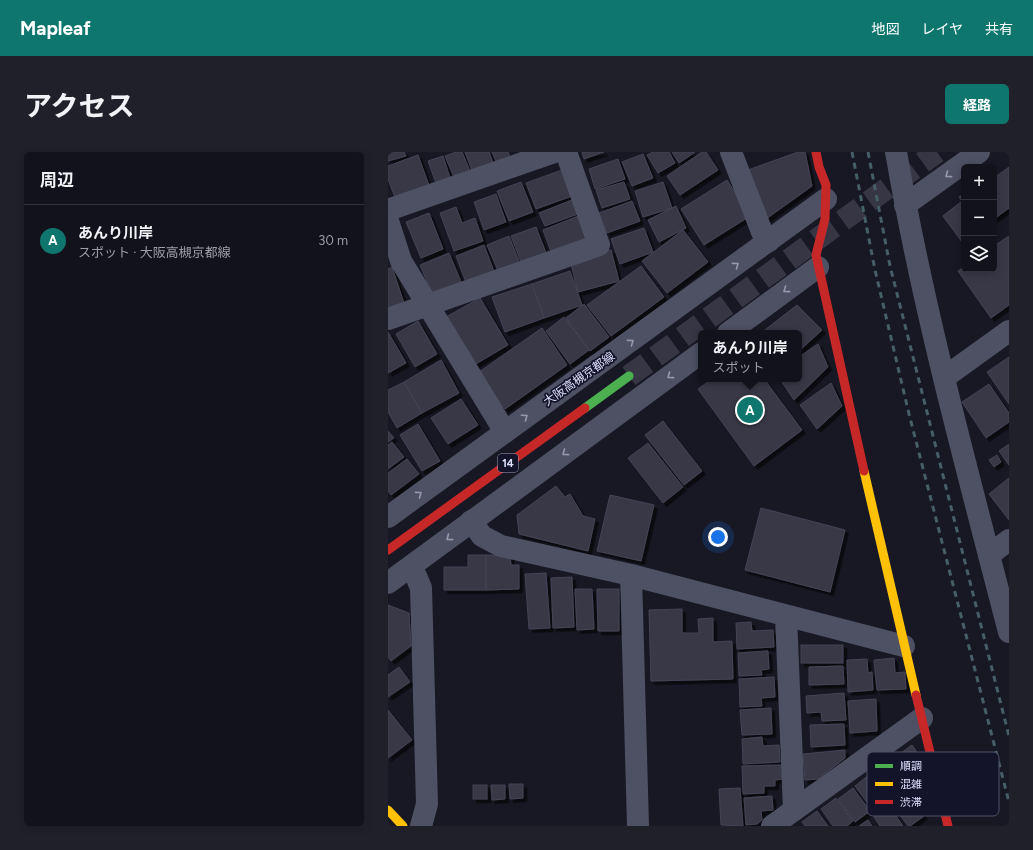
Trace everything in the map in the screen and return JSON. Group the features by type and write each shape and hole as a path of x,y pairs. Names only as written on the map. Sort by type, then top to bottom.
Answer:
{"street":[{"path":"388,210 554,152"},
{"path":"388,319 599,245 566,152"},
{"path":"731,152 762,232 769,241"},
{"path":"816,152 818,166 826,185 825,219 816,255 818,267 929,752"},
{"path":"896,152 905,205 944,377 1009,632"},
{"path":"905,205 979,152"},
{"name":"大阪高槻京都線","path":"389,514 826,199"},
{"path":"388,221 401,261 504,432"},
{"path":"732,330 818,267"},
{"path":"944,377 1009,330"},
{"name":"14","path":"388,583 698,355"},
{"name":"14","path":"388,550 629,376"},
{"path":"471,521 482,536 501,546 631,575 904,646"},
{"path":"989,554 1009,540"},
{"path":"409,568 416,576 420,588 427,804 421,826"},
{"path":"631,575 638,826"},
{"path":"786,616 794,810"},
{"path":"875,752 922,718"},
{"path":"772,826 867,758"},
{"path":"388,810 403,826"}],"building":[{"path":"388,152 404,152 406,156 388,161"},
{"path":"456,152 462,152 472,176 456,182 445,156"},
{"path":"465,152 489,152 495,168 474,176"},
{"path":"492,152 508,152 512,161 498,166"},
{"path":"582,152 604,152 584,159"},
{"path":"653,152 669,152 675,163 658,173 647,155"},
{"path":"672,152 695,152 679,163"},
{"path":"702,152 706,152 718,170 680,195 667,176"},
{"path":"798,152 805,152 812,186 766,219 748,170"},
{"path":"643,154 653,178 632,186 622,162"},
{"path":"418,155 431,191 397,203 388,179 388,166"},
{"path":"443,156 452,184 438,189 428,161"},
{"path":"618,159 625,179 595,189 589,169"},
{"path":"1009,167 1009,208 997,217 997,200 997,176"},
{"path":"562,170 572,196 536,209 526,183"},
{"path":"727,180 750,216 704,245 681,209"},
{"path":"521,182 533,212 509,221 497,191"},
{"path":"624,182 630,199 602,208 596,190"},
{"path":"663,182 672,208 643,217 635,191"},
{"path":"496,194 506,222 484,230 474,202"},
{"path":"572,200 578,214 545,226 539,213"},
{"path":"632,201 640,221 607,233 599,213"},
{"path":"961,202 961,241 943,216"},
{"path":"676,206 686,228 659,242 648,220"},
{"path":"456,207 462,223 475,218 483,241 454,251 440,213"},
{"path":"429,213 443,249 421,258 406,222"},
{"path":"581,215 591,242 553,257 543,230"},
{"path":"536,227 548,258 523,267 511,236"},
{"path":"644,228 653,252 620,264 611,239"},
{"path":"683,230 708,262 667,293 642,261"},
{"path":"509,236 520,264 499,273 487,245"},
{"path":"1009,236 1009,305 991,318 958,271 961,269 961,272 997,272 997,244"},
{"path":"484,245 495,274 467,285 456,256"},
{"path":"611,250 619,281 578,292 570,260"},
{"path":"449,253 462,284 433,296 420,265"},
{"path":"641,266 664,297 611,336 587,305"},
{"path":"392,267 404,303 388,309 388,269"},
{"path":"570,271 582,305 544,318 532,284"},
{"path":"532,284 544,318 505,332 492,297"},
{"path":"480,298 508,345 474,365 446,317"},
{"path":"584,304 609,337 590,351 566,318"},
{"path":"797,305 822,330 802,348 802,330 765,330"},
{"path":"564,317 589,350 570,364 546,331"},
{"path":"418,321 437,354 415,367 396,334"},
{"path":"542,328 567,365 505,409 479,372"},
{"path":"388,332 406,363 388,373"},
{"path":"818,344 828,367 794,400 782,382 802,382 802,355"},
{"path":"1009,357 1009,404 987,372"},
{"path":"441,360 459,393 422,413 404,382"},
{"path":"404,382 422,413 397,428 388,412 388,390"},
{"path":"708,382 766,382 802,430 754,466 698,389"},
{"path":"831,383 842,406 817,429 800,405"},
{"path":"989,384 1009,413 1009,422 986,438 962,402"},
{"path":"461,399 478,425 448,444 431,418"},
{"path":"663,421 702,471 684,485 645,435"},
{"path":"418,424 440,461 422,471 400,435"},
{"path":"388,431 394,438 388,442"},
{"path":"392,442 404,457 388,469 388,445"},
{"path":"648,443 683,487 663,503 628,458"},
{"path":"1009,444 1009,465 999,451"},
{"path":"997,455 1001,462 994,467 989,460"},
{"path":"407,459 419,474 391,495 388,491 388,473"},
{"path":"1009,478 1009,520 989,494"},
{"path":"556,486 565,497 570,494 583,516 595,519 588,551 519,534 517,515"},
{"path":"610,495 654,505 641,561 597,551"},
{"path":"761,508 845,530 830,592 745,570"},
{"path":"468,555 486,555 486,590 444,590 444,567 468,567"},
{"path":"486,555 510,555 511,565 519,565 519,589 486,590"},
{"path":"546,573 550,628 529,629 525,574"},
{"path":"572,577 574,627 553,628 551,578"},
{"path":"575,589 592,589 594,629 577,630"},
{"path":"597,589 619,589 619,631 598,631"},
{"path":"388,605 409,613 411,646 391,661 388,657"},
{"path":"682,609 682,633 699,633 698,619 713,618 713,642 732,641 733,679 651,681 649,610"},
{"path":"751,622 752,631 773,630 774,647 737,649 736,623"},
{"path":"801,645 843,645 843,663 801,663"},
{"path":"768,651 769,669 761,670 762,675 739,676 738,653"},
{"path":"894,658 895,673 905,672 906,689 877,690 874,660"},
{"path":"867,659 868,673 872,672 873,690 848,692 847,660"},
{"path":"843,666 844,684 809,685 809,667"},
{"path":"399,667 410,682 388,697 388,675"},
{"path":"774,677 775,697 761,698 762,706 740,707 739,679"},
{"path":"844,693 846,720 822,721 821,712 807,713 806,696"},
{"path":"876,699 877,731 850,733 848,701"},
{"path":"771,708 772,734 742,735 740,710"},
{"path":"388,710 412,740 388,758"},
{"path":"844,724 845,745 811,747 810,725"},
{"path":"762,737 763,746 779,745 780,762 743,764 742,739"},
{"path":"912,745 917,752 902,752"},
{"path":"845,750 845,758 818,779 805,780 803,754"},
{"path":"782,765 783,779 775,780 775,786 764,786 764,793 743,794 742,766"},
{"path":"867,776 867,802 855,786"},
{"path":"509,784 523,784 523,798 510,799"},
{"path":"473,785 487,785 487,799 473,799"},
{"path":"491,785 505,785 505,799 492,800"},
{"path":"740,788 743,826 721,825 719,789"},
{"path":"853,788 867,807 867,813 855,822 838,799"},
{"path":"772,796 773,810 761,811 762,820 757,824 746,825 744,798"},
{"path":"836,798 853,821 847,826 833,826 821,809"},
{"path":"817,811 828,826 805,826 802,822"},
{"path":"896,816 903,826 880,826 874,817"},
{"path":"901,816 924,816 910,826 908,826"},
{"path":"868,820 872,826 859,826"}],"tunnel":[{"path":"629,376 937,152"}],"railway":[{"path":"852,152 875,270 909,414 996,752"},
{"path":"868,152 890,266 1009,736"},
{"path":"999,763 1009,802"}],"traffic: fast":[{"path":"585,408 629,376"}],"traffic: slow":[{"path":"864,471 916,695"},
{"path":"388,810 403,826"}],"traffic: jam":[{"path":"816,152 819,167 826,185 825,219 816,255 864,471"},
{"path":"388,550 585,408"},
{"path":"916,695 930,752"},
{"path":"946,816 948,826"}],"place":[{"name":"あんり川岸","path":"750,410"}]}
